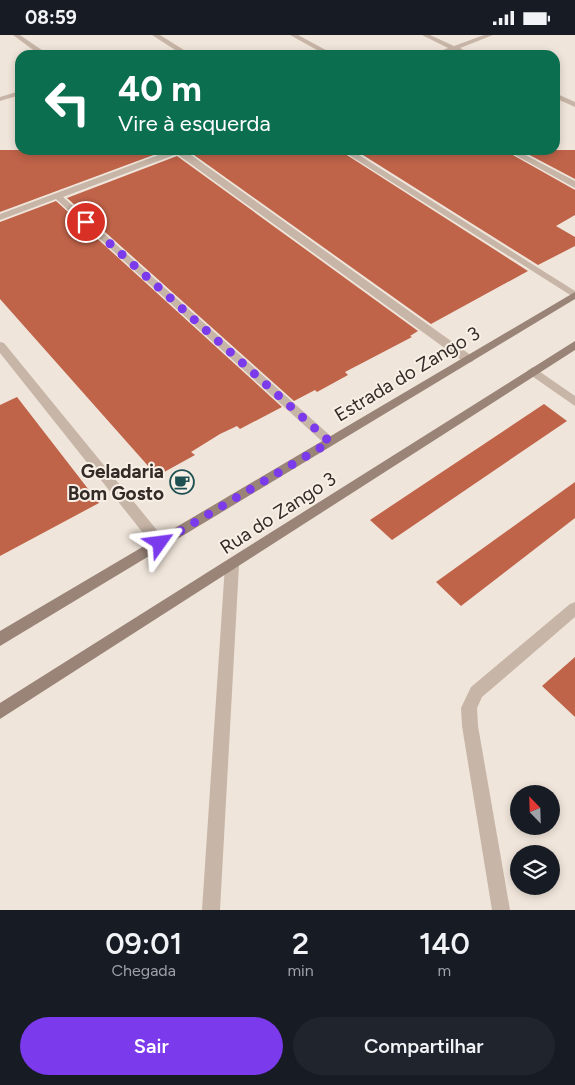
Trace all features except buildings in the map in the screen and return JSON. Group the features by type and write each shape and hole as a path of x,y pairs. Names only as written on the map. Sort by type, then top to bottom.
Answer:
{"street":[{"path":"16,35 38,50"},
{"path":"155,35 180,50"},
{"path":"293,35 322,50"},
{"path":"425,35 458,50"},
{"path":"449,50 490,35"},
{"path":"0,99 15,94"},
{"path":"560,98 575,105"},
{"path":"0,217 58,197 165,155"},
{"path":"185,155 468,359"},
{"path":"353,155 575,295"},
{"path":"519,155 575,185"},
{"path":"58,197 330,442"},
{"name":"Estrada do Zango 3","path":"0,639 575,295"},
{"name":"Rua do Zango 3","path":"0,712 575,345"},
{"path":"0,346 160,543"},
{"path":"533,371 575,402"},
{"path":"211,910 232,565"},
{"path":"501,910 470,726 469,708 476,692 575,608"}],"place":[{"name":"Geladaria Bom Gosto","path":"182,482"}],"route":[{"path":"86,222 330,442 160,543"}]}
